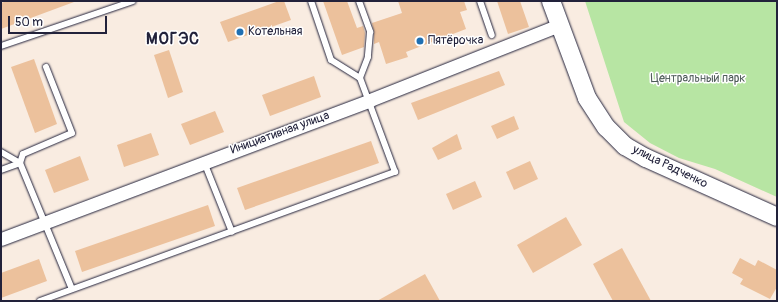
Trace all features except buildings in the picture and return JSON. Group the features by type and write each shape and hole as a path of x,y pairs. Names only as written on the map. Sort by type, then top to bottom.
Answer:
{"street":[{"name":"улица Радченко","path":"551,1 587,98 606,126 625,146 646,158 777,217"},
{"name":"Инициативная улица","path":"1,239 370,100 559,25"}],"lane":[{"path":"1,46 133,1"},
{"path":"40,301 395,172 370,100 360,78 331,60 311,1"},
{"path":"360,1 370,32 368,57 360,78"},
{"path":"480,1 492,35"},
{"path":"20,163 23,154 72,133 46,67"},
{"path":"1,152 20,163 72,289"},
{"path":"204,162 232,232"},
{"path":"1,170 20,163"}],"green space":[{"name":"Центральный парк","path":"585,1 777,1 777,197 715,169 679,158 650,143 624,122"}],"place":[{"name":"Котельная","path":"240,32"},
{"name":"Пятёрочка","path":"420,41"}],"district":[{"name":"МОГЭС","path":"173,39"}]}
